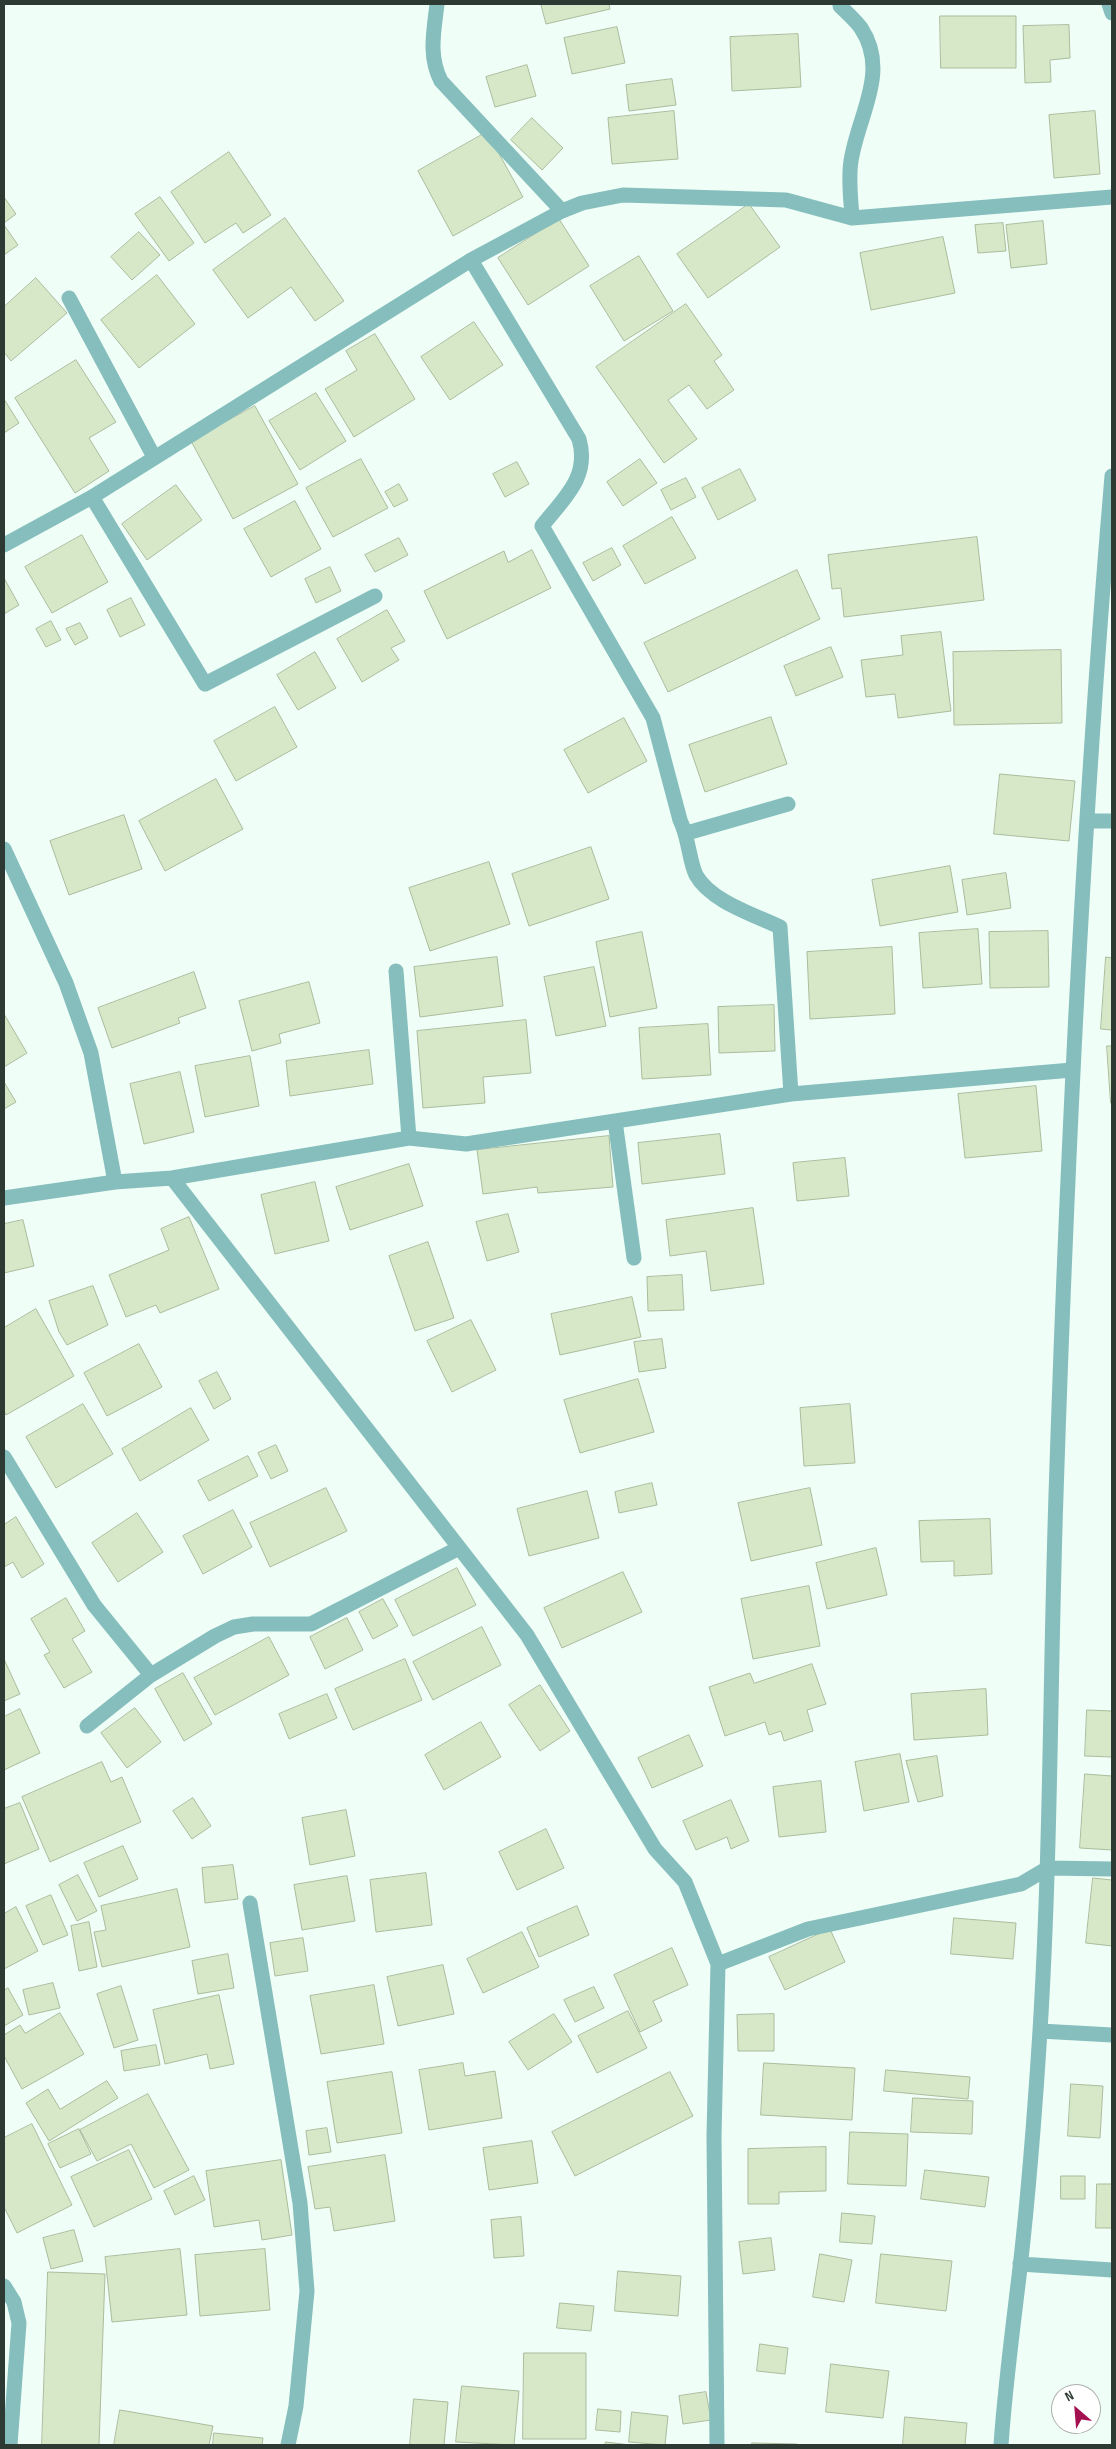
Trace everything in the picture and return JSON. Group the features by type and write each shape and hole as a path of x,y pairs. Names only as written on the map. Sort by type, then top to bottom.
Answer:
{"street":[{"path":"437,4 432,53 434,67 441,81 562,211"},
{"path":"1109,4 1112,13"},
{"path":"840,6 860,26 873,56 874,74 851,161 852,218"},
{"path":"4,545 92,497 471,260 562,211 582,203 616,196 786,200 852,218 1112,197"},
{"path":"471,260 579,439 583,462 580,474 542,526 652,718 680,820 687,833 696,875 714,895 780,927 791,1094"},
{"path":"69,298 154,457"},
{"path":"1001,2445 1004,2397 1020,2264 1040,2031 1048,1868 1056,1502 1072,1070 1097,651 1112,476"},
{"path":"92,497 204,684 374,596"},
{"path":"687,833 788,804"},
{"path":"1087,821 1112,821"},
{"path":"4,849 66,983 91,1053 115,1182"},
{"path":"396,971 409,1138"},
{"path":"4,1198 115,1182 172,1178 409,1138 466,1144 791,1094 1072,1070"},
{"path":"615,1121 634,1258"},
{"path":"172,1178 527,1636 655,1850 684,1882 718,1964 714,2136 717,2445"},
{"path":"4,1457 94,1606 151,1675"},
{"path":"88,1726 151,1675 234,1627 253,1624 311,1624 459,1548"},
{"path":"718,1964 808,1929 1021,1884 1048,1868 1112,1869"},
{"path":"250,1903 300,2203 307,2291 296,2406 288,2445"},
{"path":"1040,2031 1112,2035"},
{"path":"1020,2264 1112,2270"},
{"path":"4,2286 14,2302 20,2323 10,2445"}],"building":[{"path":"609,4 610,9 546,24 541,5"},
{"path":"940,16 1016,16 1016,68 941,68"},
{"path":"1069,25 1070,58 1050,60 1051,82 1025,83 1023,26"},
{"path":"617,27 625,63 572,74 564,38"},
{"path":"798,34 801,87 732,91 730,37"},
{"path":"527,65 536,96 495,107 486,77"},
{"path":"672,79 676,105 629,111 626,85"},
{"path":"674,111 678,159 612,164 608,118"},
{"path":"1095,111 1100,174 1054,178 1049,115"},
{"path":"532,118 563,148 542,170 511,140"},
{"path":"487,132 523,197 453,236 418,171"},
{"path":"229,152 271,215 243,233 236,223 205,243 171,192"},
{"path":"4,197 16,214 4,223"},
{"path":"160,197 194,243 169,261 135,214"},
{"path":"749,204 780,247 708,298 677,254"},
{"path":"285,218 344,301 315,321 291,287 248,318 213,270"},
{"path":"559,219 589,266 528,305 498,258"},
{"path":"1043,221 1047,264 1011,268 1006,225"},
{"path":"1003,223 1006,251 978,253 975,225"},
{"path":"4,225 18,245 4,255"},
{"path":"139,232 160,255 132,280 111,257"},
{"path":"943,237 955,293 871,310 860,253"},
{"path":"639,256 673,311 624,341 590,286"},
{"path":"157,275 195,324 139,368 101,320"},
{"path":"36,278 67,313 11,361 4,352 4,307"},
{"path":"686,304 722,355 714,361 734,390 707,409 689,385 668,400 697,439 664,463 596,367"},
{"path":"474,322 503,365 450,400 421,357"},
{"path":"375,334 415,399 354,437 325,389 357,370 346,351"},
{"path":"76,360 116,422 89,438 109,471 75,493 15,398"},
{"path":"316,393 346,441 300,470 269,421"},
{"path":"4,399 19,423 4,433"},
{"path":"255,406 298,484 233,519 191,441"},
{"path":"361,459 388,508 333,537 306,488"},
{"path":"640,459 657,483 623,506 607,482"},
{"path":"517,462 529,484 505,497 493,474"},
{"path":"740,469 756,500 718,520 702,488"},
{"path":"686,478 696,497 671,510 661,490"},
{"path":"399,484 408,500 394,507 385,492"},
{"path":"176,485 202,520 147,560 122,524"},
{"path":"295,501 321,549 271,577 244,529"},
{"path":"672,517 696,558 645,584 623,546"},
{"path":"82,535 108,582 52,613 25,567"},
{"path":"977,537 984,600 844,617 841,588 832,589 828,555"},
{"path":"399,538 408,555 375,572 365,555"},
{"path":"612,548 621,565 593,581 583,563"},
{"path":"532,550 551,588 447,639 424,591 504,551 508,562"},
{"path":"330,567 341,591 316,603 305,579"},
{"path":"797,570 820,619 668,692 644,643"},
{"path":"4,578 19,605 4,614"},
{"path":"131,598 145,625 120,637 107,610"},
{"path":"387,610 405,641 391,648 399,660 362,682 337,639"},
{"path":"51,621 61,640 46,647 36,629"},
{"path":"80,623 88,638 75,645 66,629"},
{"path":"941,632 951,711 898,718 895,694 866,697 861,660 903,655 901,636"},
{"path":"831,647 843,677 796,696 784,666"},
{"path":"1061,650 1062,723 954,725 953,652"},
{"path":"315,652 336,688 298,710 277,675"},
{"path":"275,707 297,747 236,781 214,741"},
{"path":"771,717 787,764 705,792 689,745"},
{"path":"624,718 647,761 588,793 564,750"},
{"path":"1000,774 1075,781 1069,841 994,834"},
{"path":"216,779 243,829 165,871 139,821"},
{"path":"124,815 142,869 69,895 50,841"},
{"path":"591,847 609,899 529,926 512,874"},
{"path":"489,862 510,924 430,951 409,888"},
{"path":"950,866 958,912 880,926 872,880"},
{"path":"1006,873 1011,908 967,915 962,880"},
{"path":"978,929 982,984 923,988 919,933"},
{"path":"1048,931 1049,987 990,988 989,932"},
{"path":"642,932 657,1008 610,1017 596,942"},
{"path":"892,947 895,1014 810,1019 807,952"},
{"path":"497,957 503,1006 420,1017 414,967"},
{"path":"1106,957 1112,958 1112,1030 1101,1029"},
{"path":"594,967 606,1026 556,1036 544,977"},
{"path":"194,972 206,1008 178,1018 180,1023 112,1048 98,1008"},
{"path":"309,982 320,1023 279,1034 281,1043 252,1051 239,1001"},
{"path":"774,1005 775,1051 719,1053 718,1007"},
{"path":"4,1014 27,1053 4,1067"},
{"path":"526,1020 531,1073 483,1077 485,1103 423,1108 417,1031"},
{"path":"708,1024 711,1075 642,1079 639,1028"},
{"path":"1107,1046 1112,1046 1112,1103 1111,1103"},
{"path":"369,1050 373,1084 290,1096 286,1061"},
{"path":"250,1056 259,1106 205,1117 195,1066"},
{"path":"180,1072 194,1132 144,1144 130,1084"},
{"path":"4,1082 16,1102 4,1109"},
{"path":"1036,1086 1042,1151 965,1158 958,1094"},
{"path":"720,1134 725,1174 642,1184 638,1143"},
{"path":"609,1136 613,1187 538,1193 537,1187 483,1194 477,1150"},
{"path":"845,1158 849,1196 797,1201 793,1163"},
{"path":"409,1164 423,1206 350,1230 336,1187"},
{"path":"315,1182 329,1241 275,1254 261,1195"},
{"path":"753,1208 764,1284 711,1291 706,1251 670,1256 666,1220"},
{"path":"508,1214 519,1252 487,1261 476,1222"},
{"path":"189,1217 219,1289 160,1313 156,1305 126,1317 109,1275 169,1250 161,1229"},
{"path":"23,1220 34,1266 4,1273 4,1224"},
{"path":"428,1242 454,1318 415,1331 389,1256"},
{"path":"682,1275 684,1310 648,1311 647,1277"},
{"path":"93,1286 108,1325 67,1345 59,1332 49,1301"},
{"path":"632,1297 641,1337 560,1355 551,1314"},
{"path":"36,1309 74,1376 6,1415 4,1411 4,1328"},
{"path":"471,1320 496,1370 452,1392 427,1341"},
{"path":"662,1339 666,1368 639,1372 634,1342"},
{"path":"139,1344 162,1387 107,1416 84,1373"},
{"path":"217,1372 231,1399 214,1409 199,1381"},
{"path":"638,1379 654,1432 580,1453 564,1400"},
{"path":"83,1404 113,1454 56,1488 26,1437"},
{"path":"850,1404 855,1463 804,1466 800,1408"},
{"path":"191,1408 209,1440 140,1481 122,1449"},
{"path":"276,1445 288,1471 271,1479 258,1453"},
{"path":"248,1456 258,1476 209,1501 198,1481"},
{"path":"652,1483 657,1505 619,1513 615,1492"},
{"path":"326,1488 347,1531 270,1567 250,1523"},
{"path":"810,1488 822,1545 751,1561 738,1503"},
{"path":"587,1491 599,1538 529,1556 517,1509"},
{"path":"233,1510 252,1547 203,1574 183,1536"},
{"path":"137,1513 163,1552 118,1582 92,1543"},
{"path":"16,1517 44,1564 22,1578 13,1562 4,1567 4,1525"},
{"path":"990,1519 992,1574 954,1576 954,1561 921,1562 919,1521"},
{"path":"876,1548 887,1595 827,1609 816,1563"},
{"path":"457,1568 476,1605 413,1636 395,1600"},
{"path":"623,1572 642,1612 562,1648 544,1608"},
{"path":"809,1586 820,1646 753,1659 741,1599"},
{"path":"66,1598 85,1631 72,1639 92,1672 64,1688 44,1655 50,1652 31,1619"},
{"path":"383,1599 398,1626 373,1639 359,1612"},
{"path":"347,1618 363,1650 325,1669 310,1637"},
{"path":"482,1627 501,1665 433,1700 413,1662"},
{"path":"269,1637 289,1675 215,1715 194,1678"},
{"path":"4,1659 20,1694 4,1701"},
{"path":"405,1659 422,1700 353,1730 335,1689"},
{"path":"812,1664 826,1704 807,1710 813,1731 784,1741 781,1731 769,1735 765,1722 725,1736 709,1687 750,1673 754,1683"},
{"path":"183,1673 212,1724 184,1741 155,1689"},
{"path":"540,1685 570,1731 540,1751 509,1705"},
{"path":"986,1689 988,1735 914,1740 911,1694"},
{"path":"327,1694 337,1718 289,1739 279,1714"},
{"path":"135,1708 161,1742 127,1768 101,1733"},
{"path":"20,1709 40,1753 4,1770 4,1717"},
{"path":"1087,1710 1112,1711 1112,1757 1085,1756"},
{"path":"481,1722 501,1757 444,1790 425,1755"},
{"path":"689,1735 703,1766 652,1788 638,1758"},
{"path":"900,1754 909,1802 864,1811 855,1762"},
{"path":"937,1756 943,1796 918,1802 906,1761"},
{"path":"102,1762 111,1782 122,1777 141,1822 50,1862 22,1797"},
{"path":"1085,1774 1112,1776 1112,1850 1080,1848"},
{"path":"821,1781 826,1832 779,1837 773,1787"},
{"path":"193,1798 211,1826 192,1839 173,1811"},
{"path":"731,1800 749,1841 731,1849 727,1837 696,1850 683,1821"},
{"path":"20,1803 39,1849 4,1864 4,1809"},
{"path":"346,1810 355,1856 310,1865 302,1818"},
{"path":"546,1829 564,1868 517,1890 499,1852"},
{"path":"123,1846 138,1879 99,1897 84,1863"},
{"path":"233,1865 238,1899 205,1903 202,1868"},
{"path":"426,1873 432,1925 376,1932 370,1880"},
{"path":"78,1875 97,1911 77,1921 59,1885"},
{"path":"347,1876 355,1921 302,1930 294,1885"},
{"path":"1093,1878 1112,1880 1112,1946 1086,1943"},
{"path":"177,1889 190,1947 102,1967 94,1932 106,1930 101,1906"},
{"path":"51,1895 68,1935 43,1945 26,1906"},
{"path":"577,1906 589,1935 539,1957 527,1928"},
{"path":"16,1907 38,1951 4,1969 4,1914"},
{"path":"954,1918 1016,1923 1013,1959 951,1954"},
{"path":"89,1922 97,1967 79,1971 71,1926"},
{"path":"830,1929 845,1962 785,1990 769,1957"},
{"path":"522,1932 539,1967 483,1993 467,1959"},
{"path":"303,1938 308,1971 275,1976 270,1943"},
{"path":"672,1948 688,1985 653,2001 662,2021 640,2032 614,1975"},
{"path":"228,1954 234,1988 198,1994 192,1961"},
{"path":"443,1965 454,2014 398,2026 387,1977"},
{"path":"53,1983 60,2008 29,2015 23,1990"},
{"path":"374,1985 384,2044 321,2054 310,1996"},
{"path":"121,1986 138,2040 114,2048 97,1994"},
{"path":"594,1987 604,2008 575,2022 564,2000"},
{"path":"8,1988 23,2015 4,2026 4,1991"},
{"path":"219,1995 234,2064 210,2069 207,2054 165,2064 153,2010"},
{"path":"628,2011 647,2048 597,2073 578,2036"},
{"path":"60,2013 84,2054 22,2089 4,2056 4,2035 20,2025 25,2033"},
{"path":"554,2014 572,2042 528,2070 509,2042"},
{"path":"774,2014 774,2051 738,2051 737,2015"},
{"path":"156,2045 160,2065 124,2071 121,2051"},
{"path":"463,2063 465,2076 495,2071 502,2118 429,2130 419,2070"},
{"path":"764,2063 855,2068 852,2120 761,2115"},
{"path":"886,2070 970,2077 968,2099 884,2091"},
{"path":"392,2072 402,2133 337,2143 327,2082"},
{"path":"670,2072 693,2116 575,2176 552,2132"},
{"path":"107,2081 118,2098 49,2141 26,2103 48,2089 60,2109"},
{"path":"1071,2084 1103,2086 1100,2138 1068,2136"},
{"path":"148,2094 189,2170 154,2188 131,2144 97,2161 80,2130"},
{"path":"913,2098 973,2101 972,2134 911,2132"},
{"path":"32,2124 72,2205 17,2233 4,2207 4,2138"},
{"path":"327,2128 331,2152 309,2155 306,2131"},
{"path":"79,2129 91,2154 60,2168 48,2144"},
{"path":"850,2132 908,2134 906,2186 848,2184"},
{"path":"532,2141 538,2183 489,2190 483,2148"},
{"path":"826,2147 826,2191 779,2192 779,2204 748,2204 748,2149"},
{"path":"129,2150 152,2199 94,2227 71,2177"},
{"path":"385,2155 395,2221 334,2231 330,2207 315,2209 308,2167"},
{"path":"281,2160 292,2235 262,2240 259,2220 214,2227 206,2171"},
{"path":"925,2170 989,2177 985,2207 921,2199"},
{"path":"194,2176 205,2200 175,2215 164,2191"},
{"path":"1061,2176 1085,2176 1085,2199 1061,2199"},
{"path":"1097,2184 1112,2184 1112,2228 1096,2228"},
{"path":"842,2213 875,2216 872,2244 840,2242"},
{"path":"521,2217 524,2256 494,2258 491,2220"},
{"path":"74,2230 83,2261 51,2269 43,2238"},
{"path":"771,2238 775,2270 743,2274 739,2242"},
{"path":"180,2249 187,2315 112,2322 105,2257"},
{"path":"265,2249 270,2310 200,2316 195,2255"},
{"path":"820,2254 852,2260 844,2302 813,2297"},
{"path":"881,2254 952,2261 946,2311 876,2303"},
{"path":"618,2271 681,2276 678,2316 615,2311"},
{"path":"48,2272 105,2274 99,2445 42,2445"},
{"path":"560,2303 594,2306 591,2331 557,2328"},
{"path":"760,2344 788,2348 785,2374 757,2371"},
{"path":"524,2353 586,2353 586,2439 523,2439"},
{"path":"831,2364 889,2371 883,2418 826,2412"},
{"path":"462,2386 519,2391 514,2445 456,2442"},
{"path":"706,2392 711,2420 683,2424 679,2396"},
{"path":"414,2399 448,2402 444,2445 410,2445"},
{"path":"598,2409 621,2411 620,2432 596,2430"},
{"path":"120,2410 213,2426 209,2445 114,2445"},
{"path":"632,2412 668,2416 665,2445 629,2442"},
{"path":"905,2417 967,2423 965,2445 903,2445"},
{"path":"214,2433 263,2438 262,2445 213,2445"},
{"path":"606,2442 630,2445 605,2445"},
{"path":"752,2443 797,2444 797,2445 752,2445"}]}
